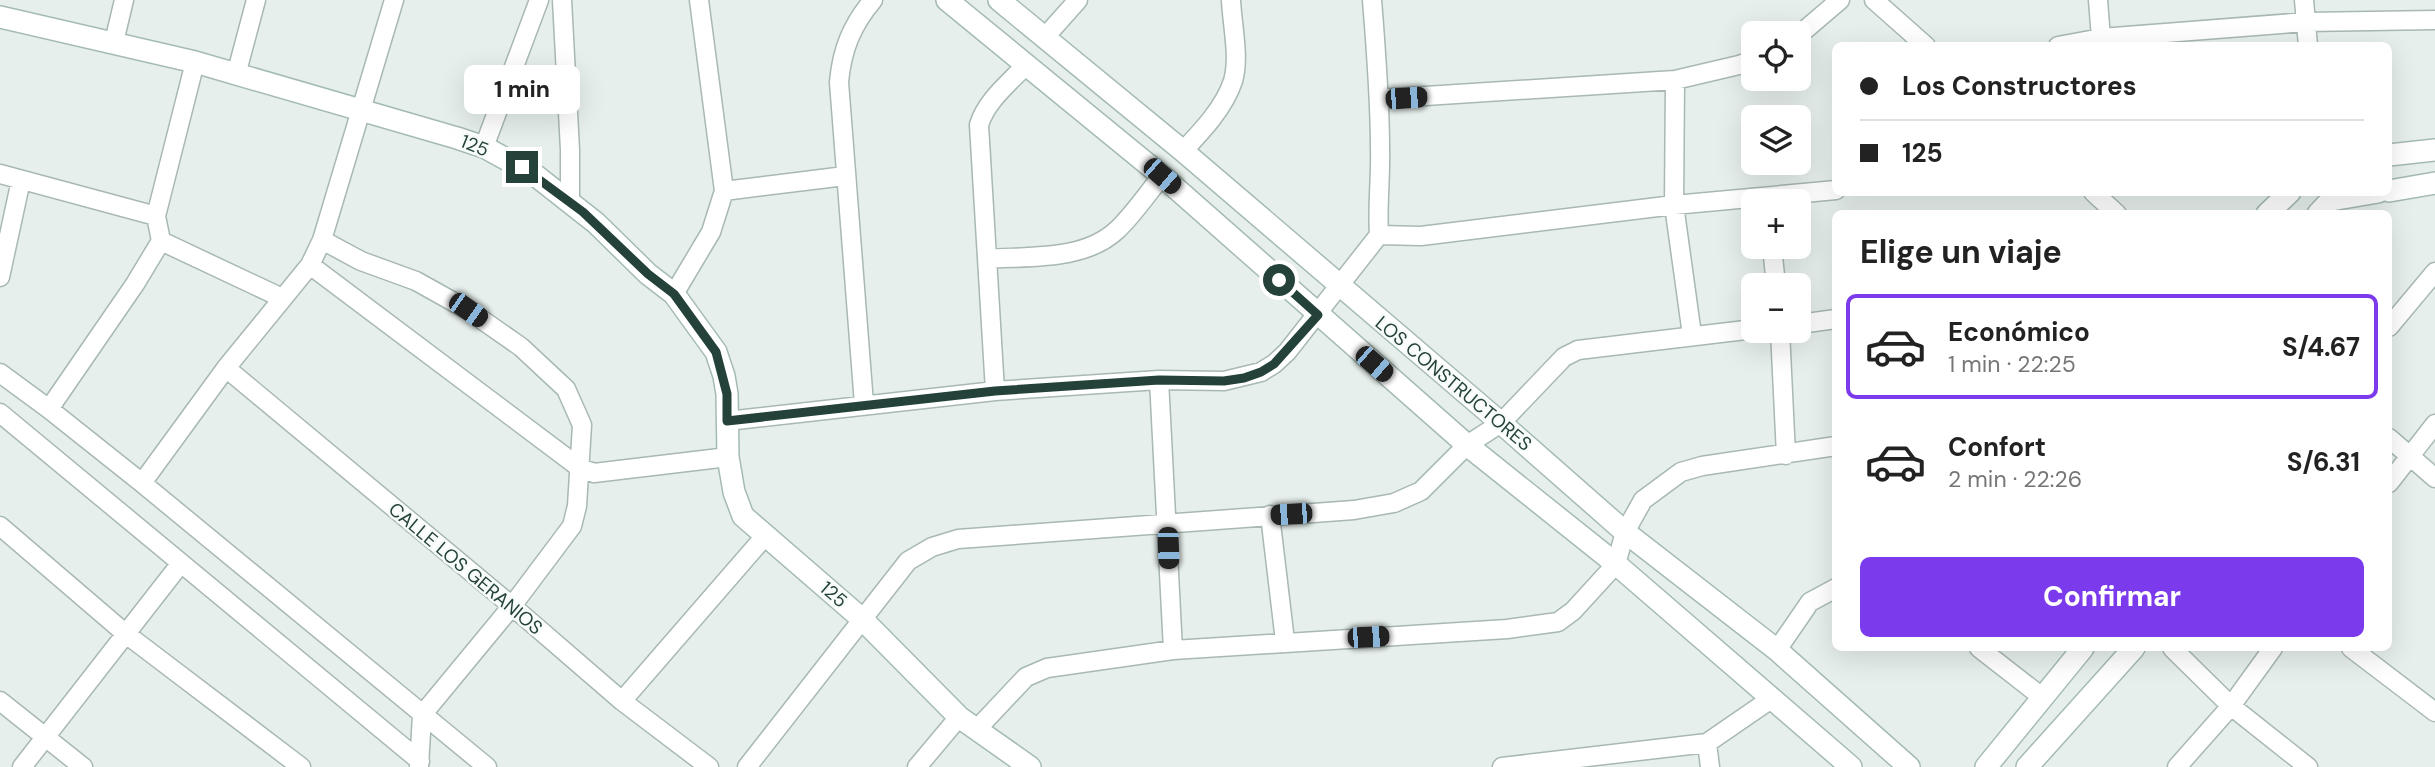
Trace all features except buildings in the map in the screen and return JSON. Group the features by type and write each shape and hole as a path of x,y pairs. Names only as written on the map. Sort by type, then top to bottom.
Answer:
{"main road":[{"name":"LOS CONSTRUCTORES","path":"947,0 1162,176 1466,444 1616,564 1851,767"},
{"name":"LOS CONSTRUCTORES","path":"999,0 1182,151 1625,532 1777,650 1909,767"},
{"name":"125","path":"0,17 114,41 194,62 484,147 535,175 596,223 648,274 674,294 716,352 727,394 728,457 734,492 743,516 862,619 959,716 1030,767"},
{"path":"2392,155 2435,150"},
{"path":"2392,190 2435,183"},
{"path":"2271,210 2286,196"},
{"path":"2326,202 2357,196"},
{"path":"1986,767 2080,651"},
{"path":"2027,767 2131,651"}],"street":[{"path":"114,41 124,0"},
{"path":"236,75 256,0"},
{"path":"142,484 226,368 310,265 323,240 394,0"},
{"path":"484,147 539,0"},
{"path":"562,0 570,201"},
{"path":"674,294 711,232 724,191 699,0"},
{"path":"864,404 839,82 840,63 851,31 873,0"},
{"path":"1045,37 1078,0"},
{"path":"1182,151 1216,113 1233,80 1235,59 1231,0"},
{"path":"727,421 995,391 1159,380 1224,381 1261,372 1274,364 1318,315 1379,235 1377,212 1381,151 1372,0"},
{"path":"1811,25 1840,0"},
{"path":"2098,0 2101,38"},
{"path":"2304,0 2308,42"},
{"path":"1880,2 1922,42"},
{"path":"2080,42 2306,22 2435,20"},
{"path":"49,408 135,284 161,241 156,216 194,62"},
{"path":"1379,99 1675,80 1741,64"},
{"path":"995,391 979,125 982,114 991,102 1026,65"},
{"path":"1675,80 1674,205 1692,335"},
{"path":"0,174 156,216"},
{"path":"724,191 845,176"},
{"path":"987,259 1060,254 1097,244 1116,230 1162,176"},
{"path":"0,277 21,180"},
{"path":"1811,193 1832,191"},
{"path":"2097,196 2113,210"},
{"path":"1379,235 1421,236 1674,205 1741,201"},
{"path":"323,240 360,261 415,281 468,310 521,347 566,388 582,425 577,506 572,526 512,606 422,715 419,764"},
{"path":"161,241 282,298"},
{"path":"310,265 580,468 594,473 728,457"},
{"path":"2392,316 2435,272"},
{"path":"1811,322 1832,320"},
{"path":"747,767 908,561 932,547 958,539 1376,508 1408,498 1432,481 1466,444 1501,423 1564,357 1578,350 1741,331"},
{"path":"1781,343 1786,455"},
{"name":"CALLE LOS GERANIOS","path":"226,368 622,701 709,767"},
{"path":"0,373 49,408 487,767"},
{"path":"1159,380 1173,650"},
{"path":"0,413 419,764"},
{"path":"2392,479 2435,424"},
{"path":"2392,441 2435,478"},
{"path":"977,729 1026,677 1047,667 1173,650 1507,629 1558,622 1573,611 1616,564 1625,532 1643,500 1681,472 1702,466 1832,447"},
{"path":"1270,515 1285,642"},
{"path":"0,526 126,634 301,767"},
{"path":"622,701 766,535"},
{"path":"22,767 180,563"},
{"path":"1777,650 1810,602 1832,591"},
{"path":"1983,651 2042,697"},
{"path":"2175,651 2231,706 2308,767"},
{"path":"2177,767 2231,706 2271,651"},
{"path":"2355,651 2435,712"},
{"path":"1502,767 1707,743 1771,699"},
{"path":"0,701 83,767"},
{"path":"917,767 959,716"},
{"path":"1707,743 1710,767"}],"route":[{"path":"522,167 570,201 648,274 674,294 716,352 727,394 727,421 995,391 1159,380 1224,381 1244,378 1274,364 1318,315 1279,280"}]}
